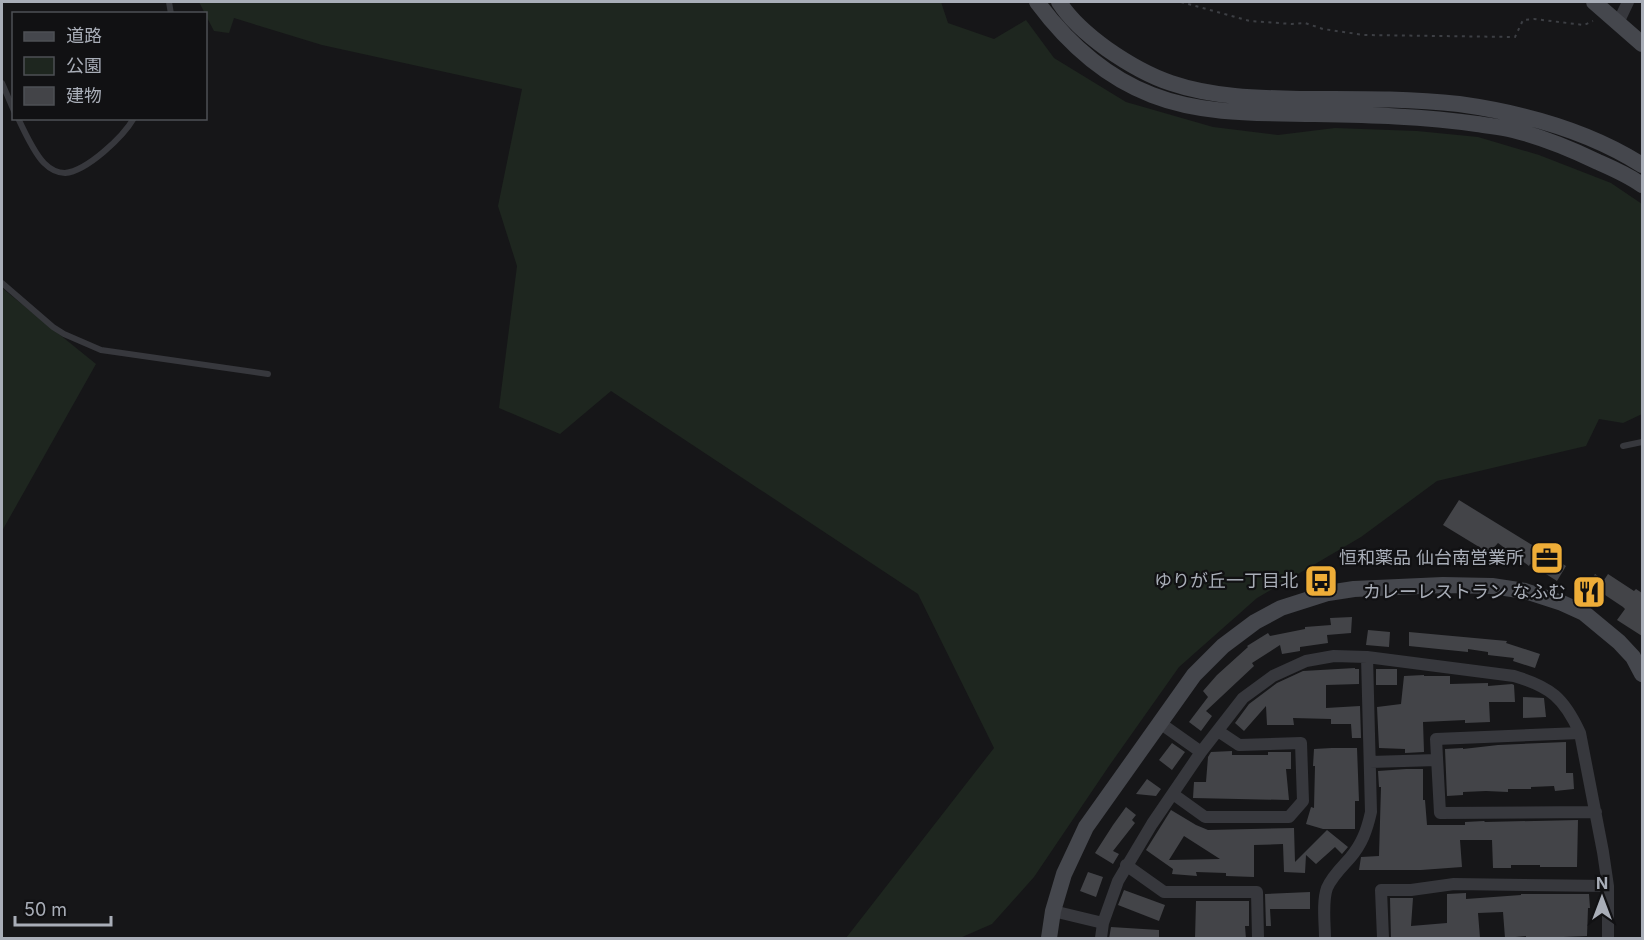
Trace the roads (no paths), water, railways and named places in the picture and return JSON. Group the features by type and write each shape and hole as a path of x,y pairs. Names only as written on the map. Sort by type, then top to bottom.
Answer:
{"street":[{"path":"1037,2 1073,44 1095,62 1122,80 1151,95 1183,105 1263,113 1438,118 1513,130 1569,148 1629,176 1642,185"},
{"path":"1059,2 1087,34 1140,70 1172,83 1210,92 1254,98 1399,100 1459,104 1541,120 1588,137 1642,165"},
{"path":"1594,2 1642,44"},
{"path":"1613,19 1628,2"},
{"path":"1049,939 1053,911 1064,874 1086,827 1194,675 1223,646 1254,622 1281,608 1328,593 1354,589 1443,585 1492,586 1525,591 1562,603 1584,614 1619,642 1633,657 1642,674"},
{"path":"1101,939 1103,923 1126,865 1201,752 1243,698 1273,676 1306,661 1334,656 1367,657 1515,676 1537,683 1558,697 1572,714 1580,732 1608,886 1608,939"},
{"path":"1325,939 1324,912 1327,888 1337,872 1358,849 1366,833 1371,812 1367,657"},
{"path":"1160,723 1201,752"},
{"path":"1173,794 1205,817 1289,817 1303,801 1301,743 1239,745 1218,731"},
{"path":"1580,732 1436,739 1440,813 1596,812"},
{"path":"1370,762 1437,760"},
{"path":"1126,865 1164,892 1257,892 1258,939"},
{"path":"1383,939 1382,890 1411,890 1454,884 1608,886"},
{"path":"1053,911 1103,923"}],"lane":[{"path":"2,84 12,106"},
{"path":"19,120 42,162 57,172 66,173 91,161 108,148 132,120"},
{"path":"2,283 53,327 101,350 268,374"},
{"path":"1623,446 1642,442"}],"place":[{"name":"恒和薬品 仙台南営業所","path":"1547,558"},
{"name":"ゆりが丘一丁目北","path":"1321,581"},
{"name":"カレーレストラン なふむ","path":"1589,592"}]}
